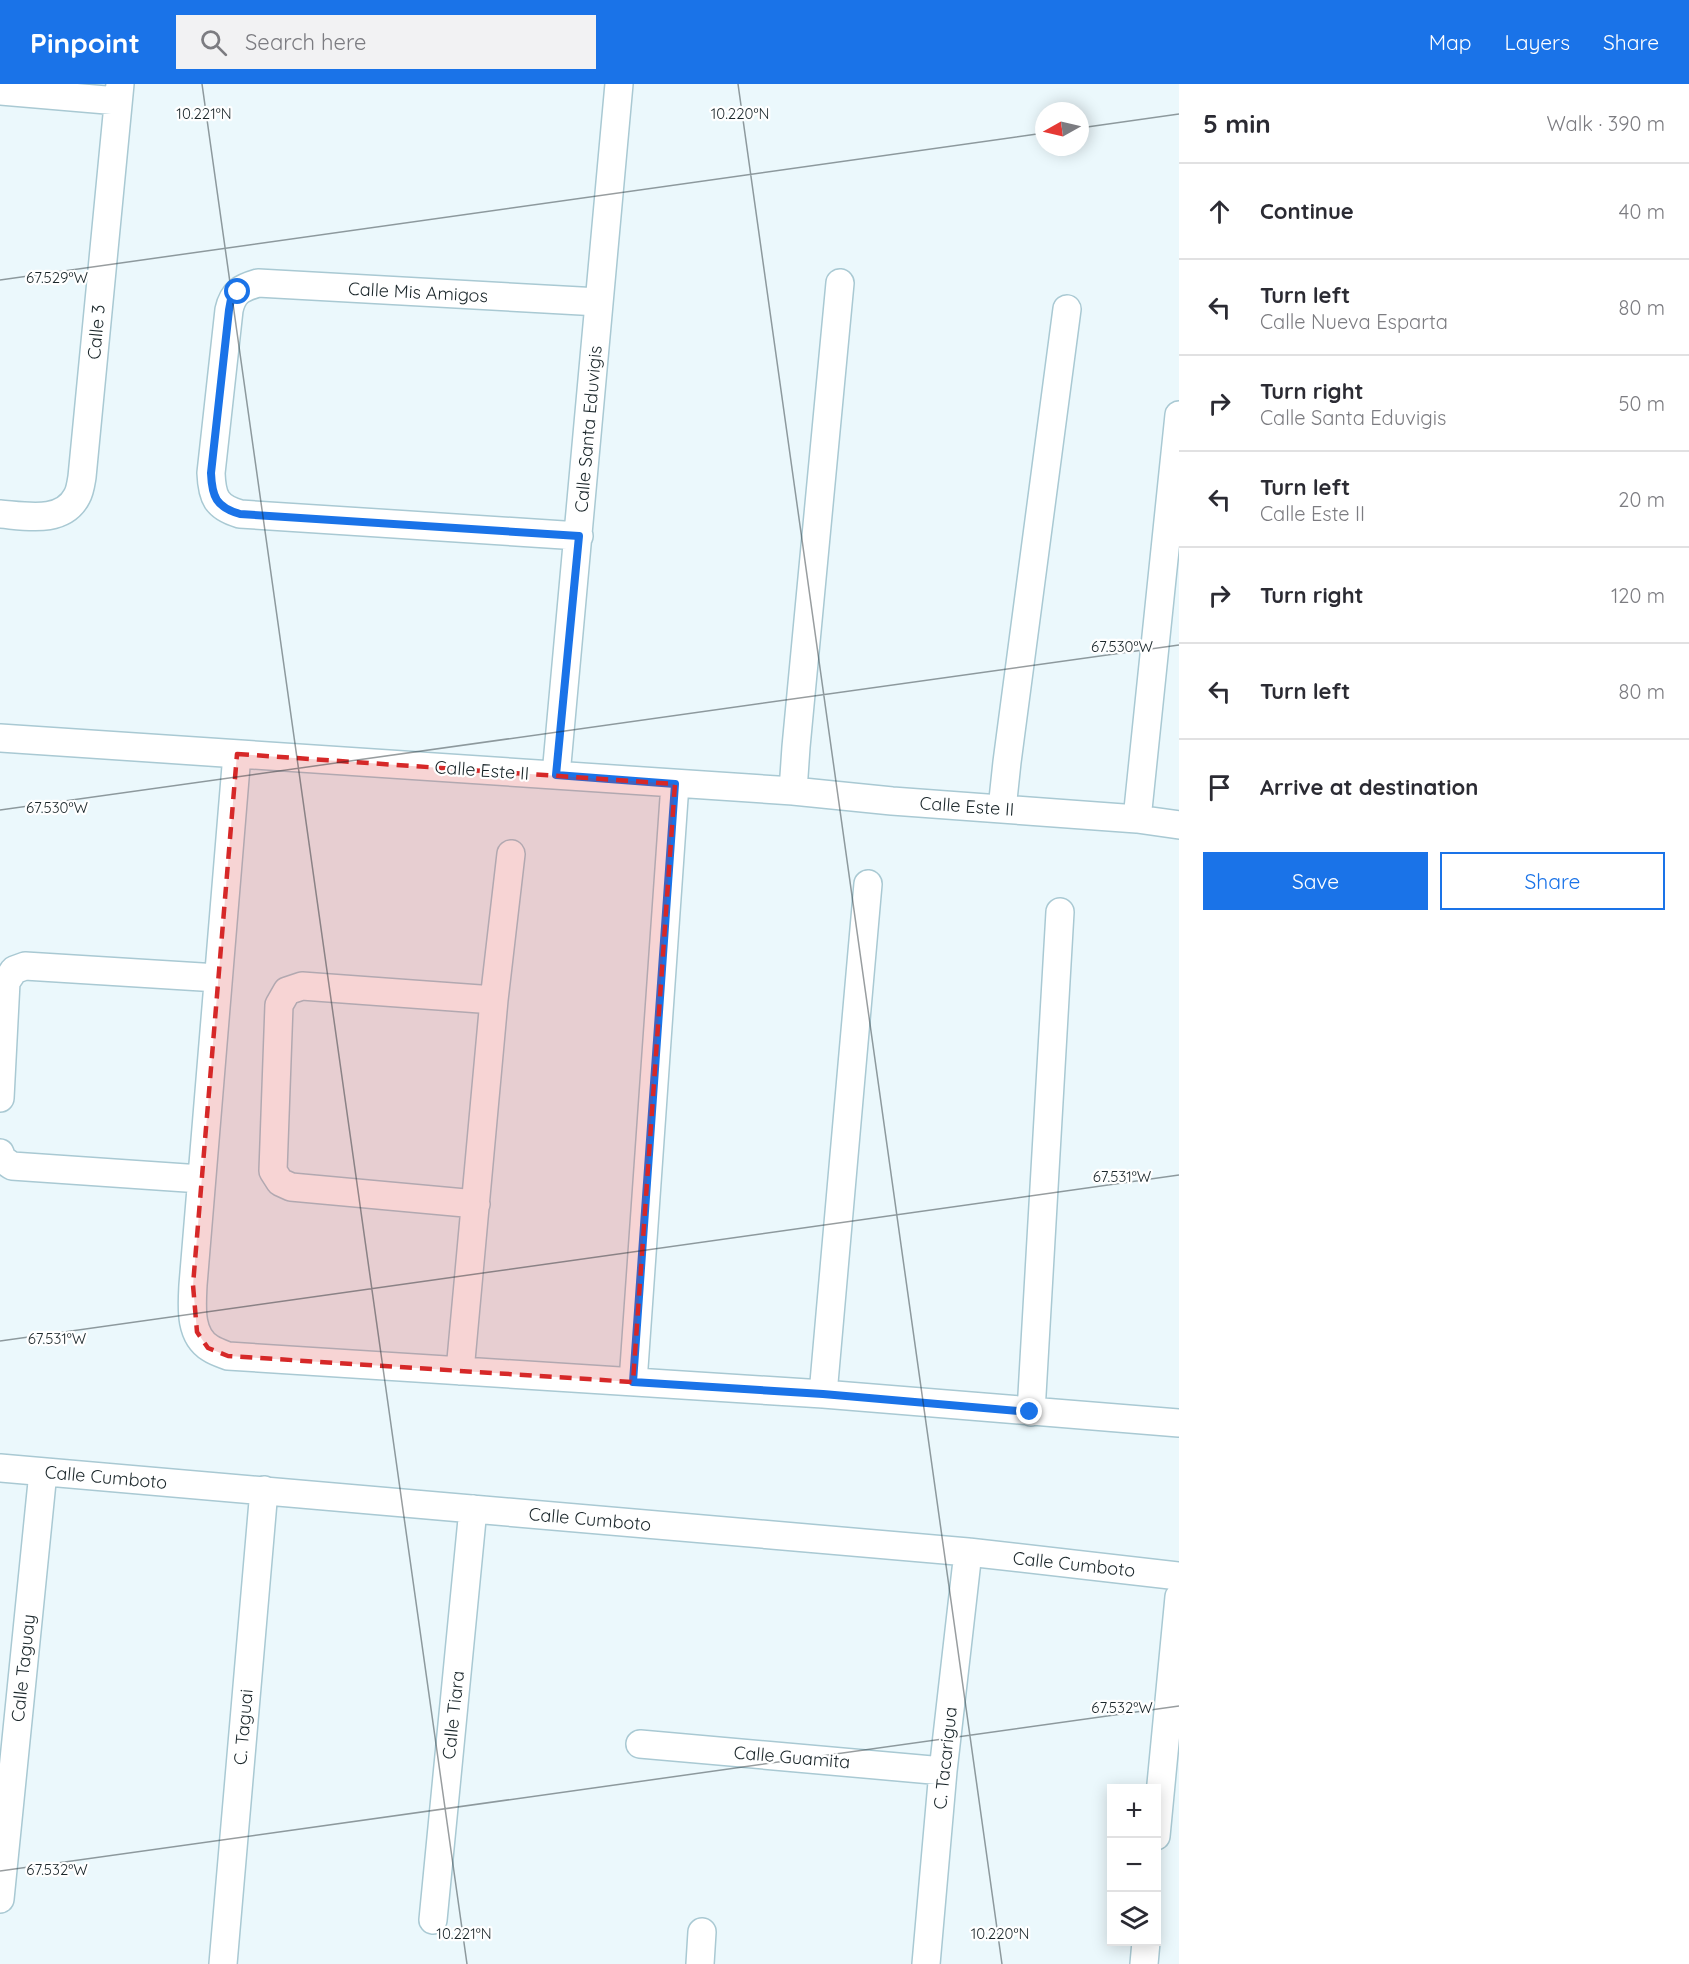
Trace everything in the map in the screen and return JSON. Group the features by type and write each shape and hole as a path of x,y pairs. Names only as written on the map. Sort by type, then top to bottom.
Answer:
{"street":[{"name":"Calle Santa Eduvigis","path":"556,775 619,84"},
{"path":"0,91 119,93"},
{"name":"Calle 3","path":"0,514 40,517 57,514 69,506 78,495 82,477 119,93"},
{"name":"Calle Mis Amigos","path":"579,536 240,514 227,511 218,502 212,489 211,473 231,299 238,292 258,283 599,302"},
{"path":"793,791 840,283"},
{"path":"1002,808 1067,309"},
{"path":"1137,819 1179,415"},
{"name":"Calle Este II","path":"0,738 793,791 1137,819 1179,825"},
{"path":"237,754 192,1313 197,1332 208,1348 228,1356 823,1394 1179,1423"},
{"path":"633,1382 675,784"},
{"path":"460,1371 494,1000 511,854"},
{"path":"823,1394 868,884"},
{"path":"1030,1412 1060,912"},
{"path":"0,1098 6,982 14,970 25,966 218,978"},
{"path":"476,1204 291,1188 280,1182 273,1171 279,1005 287,991 302,986 494,1000"},
{"path":"0,1153 2,1159 12,1166 201,1179"},
{"name":"Calle Cumboto","path":"0,1468 968,1552 1179,1576"},
{"name":"Calle Taguay","path":"0,1899 43,1472"},
{"name":"C. Taguai","path":"223,1964 264,1490"},
{"name":"Calle Tiara","path":"433,1920 473,1509"},
{"name":"C. Tacarigua","path":"926,1964 943,1771 968,1552"},
{"path":"1161,1784 1179,1598"},
{"name":"Calle Guamita","path":"640,1744 943,1771"},
{"path":"700,1964 702,1932"},
{"path":"1144,1964 1146,1946"}],"highlighted area":[{"path":"237,754 675,784 633,1382 228,1356 208,1348 197,1332 193,1285"}],"route":[{"path":"238,292 231,299 229,310 211,473 212,489 218,502 227,511 240,514 579,536 556,775 675,784 633,1382 823,1394 1030,1412"}]}
